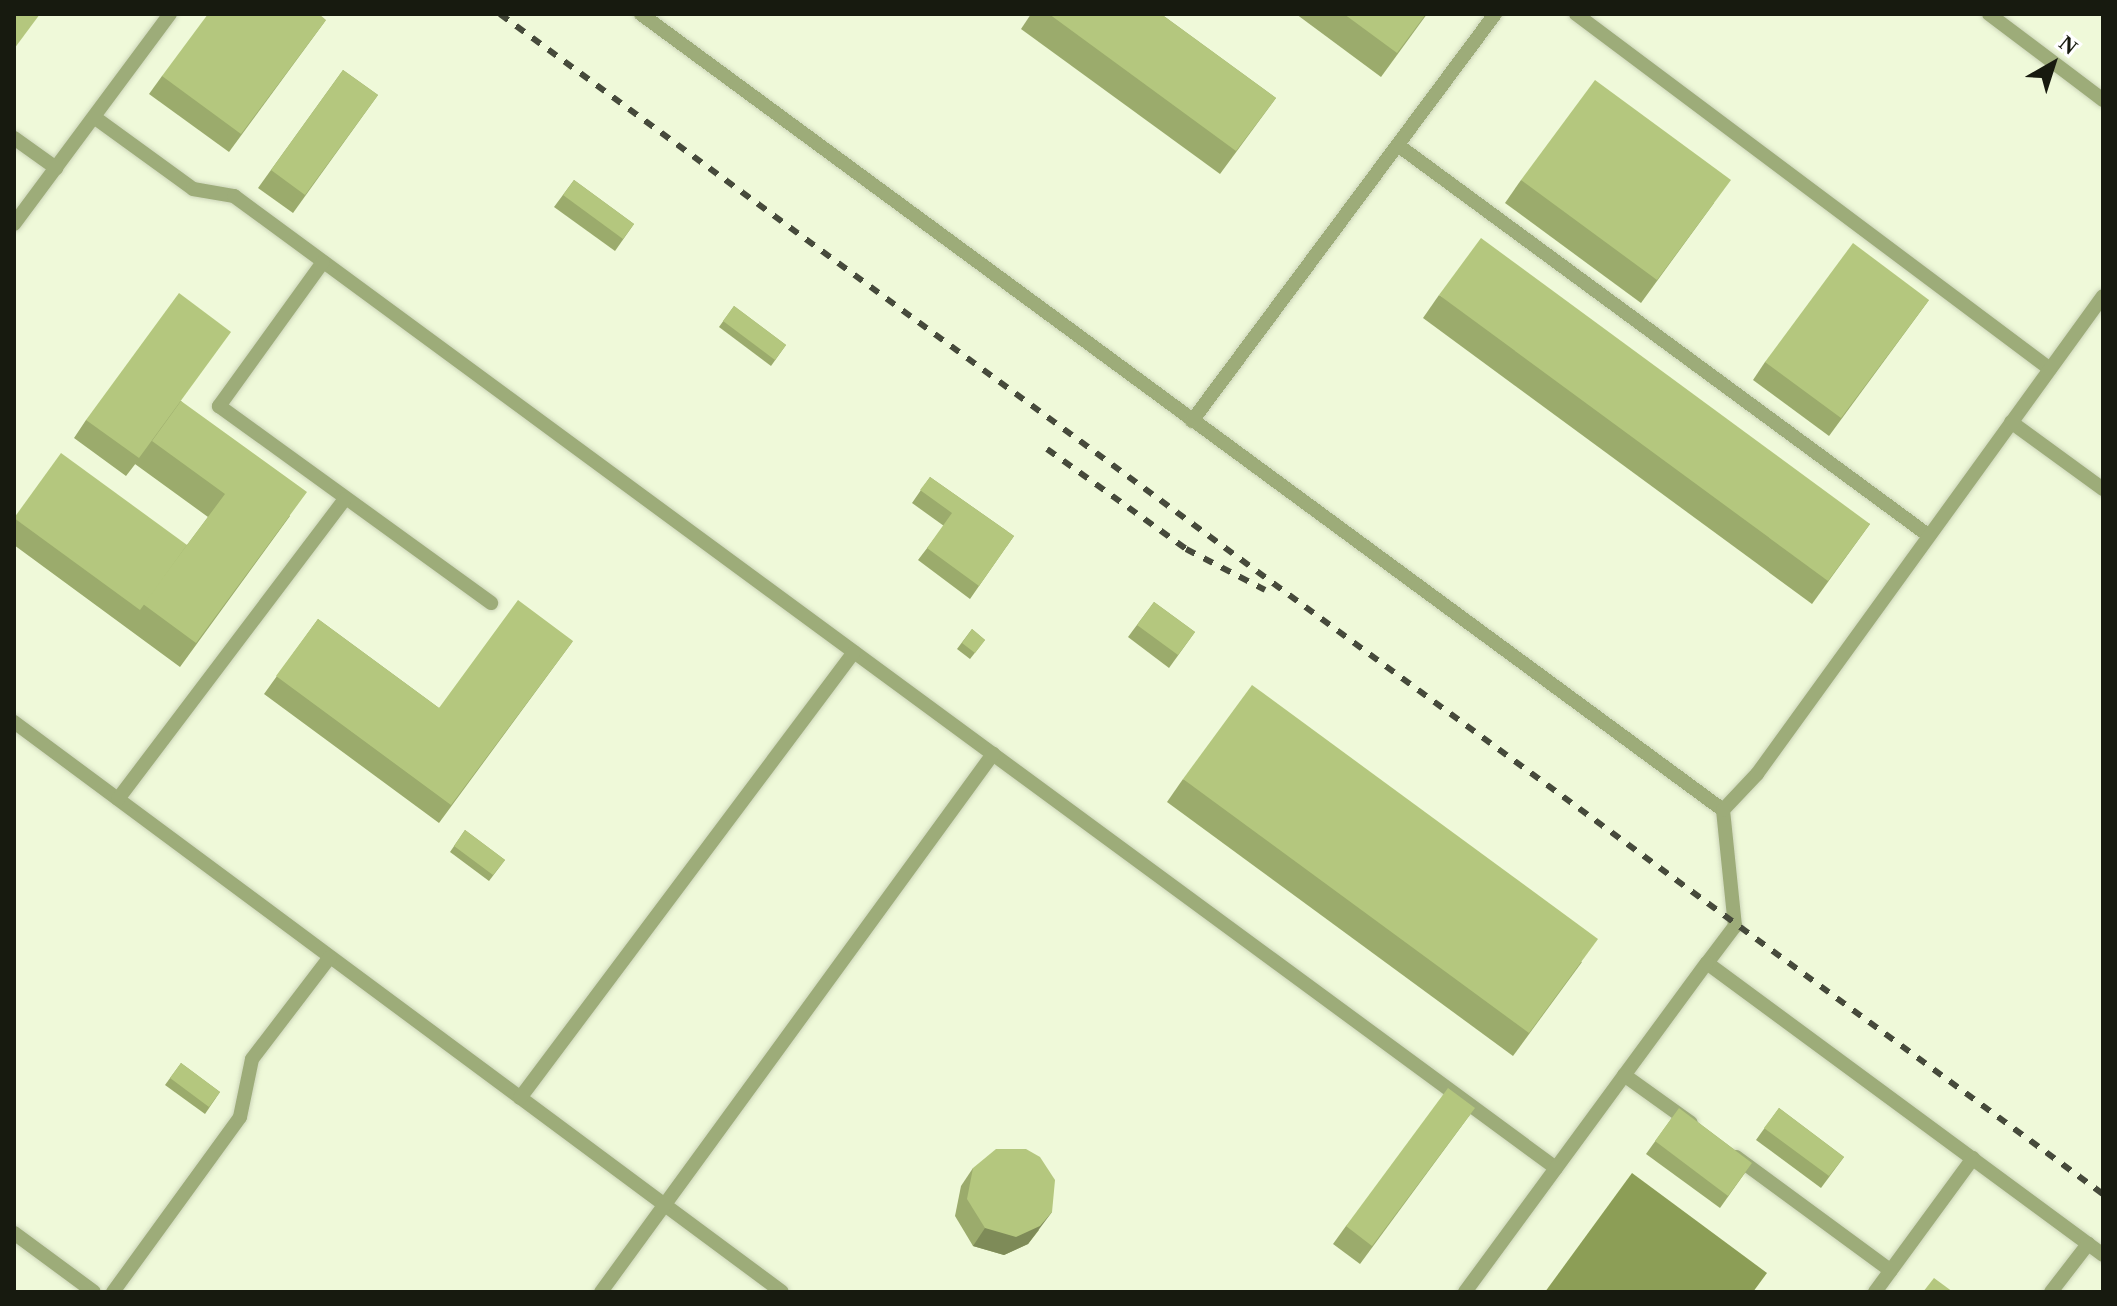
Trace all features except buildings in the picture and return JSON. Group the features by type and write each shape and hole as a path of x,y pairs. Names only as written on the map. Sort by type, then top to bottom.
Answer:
{"lane":[{"path":"14,224 170,14"},
{"path":"641,14 1723,810 1735,926 1465,1292"},
{"path":"1192,421 1495,14"},
{"path":"1576,14 2050,369"},
{"path":"1989,14 2103,100"},
{"path":"94,117 193,189 234,196 1556,1168"},
{"path":"14,138 56,168"},
{"path":"1399,146 1928,535"},
{"path":"323,262 219,406 491,603"},
{"path":"1723,810 1757,774 2103,296"},
{"path":"2011,422 2103,489"},
{"path":"118,799 345,499"},
{"path":"520,1098 854,652"},
{"path":"14,722 782,1292"},
{"path":"601,1292 993,754"},
{"path":"113,1292 240,1117 252,1059 330,957"},
{"path":"1707,963 2103,1255"},
{"path":"1624,1075 1700,1131"},
{"path":"1726,1149 1891,1271"},
{"path":"1875,1292 1973,1158"},
{"path":"14,1233 94,1292"},
{"path":"2051,1292 2088,1244"}],"shaded area":[{"path":"1632,1173 1767,1273 1753,1292 1545,1292"}],"railway":[{"path":"500,14 2103,1194"},
{"path":"1047,449 1186,549 1265,590"}]}
